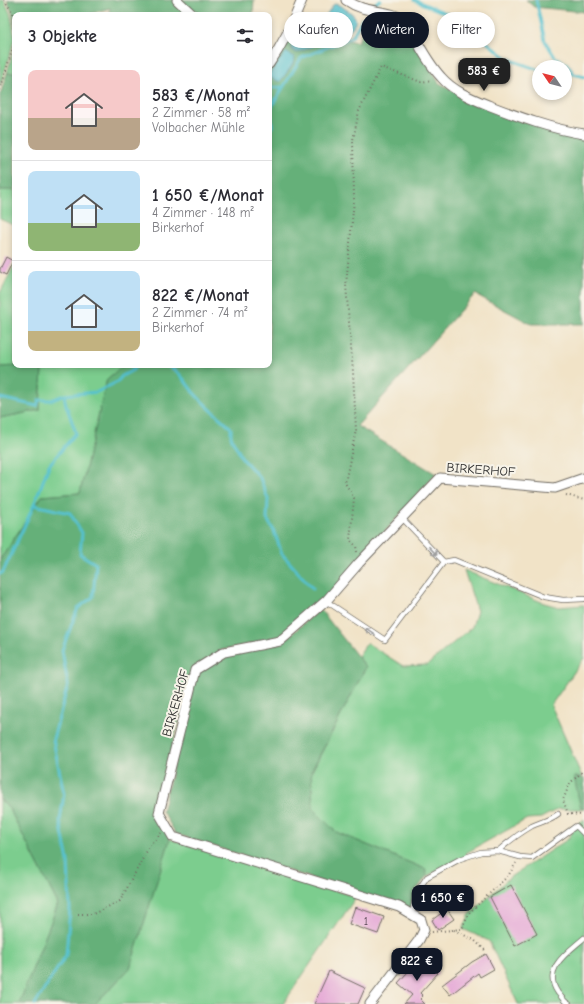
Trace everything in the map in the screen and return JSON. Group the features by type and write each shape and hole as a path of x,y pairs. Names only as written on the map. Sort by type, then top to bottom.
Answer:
{"street":[{"path":"177,0 190,12"},
{"path":"272,60 290,30 302,0"},
{"path":"346,0 364,10 391,14 405,20 434,70 441,78 462,94 539,124 584,134"},
{"name":"BIRKERHOF","path":"424,930 421,920 399,907 173,837 159,813 195,670 224,652 280,641 326,601 359,563 440,478 555,488 584,478"},
{"path":"370,1004 419,940 424,930"}],"lane":[{"path":"402,518 444,562"},
{"path":"326,601 385,640 444,562 454,560 544,596 563,600 584,599"},
{"path":"498,851 532,826 558,814"},
{"path":"412,914 416,893 427,877 460,859 481,852 498,851 520,857 532,858 576,826 584,834"},
{"path":"569,1004 565,1002 553,986 552,975 557,962 584,938"}],"path":[{"path":"4,0 12,12"},
{"path":"0,90 12,51"},
{"path":"359,563 356,546 350,540 354,498 345,483 356,430 346,285 354,200 353,140 359,111 381,67 421,82 441,78"},
{"path":"568,814 563,800 570,783 582,772"},
{"path":"558,814 584,815"},
{"path":"78,914 93,914 120,901 149,847 167,826"},
{"path":"424,930 435,932 462,929 468,914 508,876 520,857"},
{"path":"453,930 474,940 486,951"}],"green space":[{"path":"0,0 4,0 10,13 12,23 12,47 0,87"},
{"path":"7,0 254,0 253,12 109,12 110,8 97,12 12,12"},
{"path":"526,0 584,0 584,12 534,7"},
{"path":"361,34 361,48 418,48 439,83 506,117 570,133 584,134 584,324 531,324 475,294 357,426 436,474 324,600 278,638 222,650 193,669 155,811 170,839 130,968 95,1004 19,1004 58,904 10,810 0,799 0,560 42,496 80,493 107,379 120,368 272,368 272,64 284,45 284,48 353,48 353,41 358,42"},
{"path":"12,56 12,73 7,73"},
{"path":"7,73 12,73 12,190 0,190 0,95"},
{"path":"0,190 12,190 12,225 0,219"},
{"path":"12,270 12,366 0,367 0,293"},
{"path":"0,367 42,368 40,410 0,418"},
{"path":"42,368 120,368 107,379 80,493 42,496 0,560 0,418 40,410"},
{"path":"464,570 544,603 559,607 584,605 584,658 551,705 582,777 574,777 581,809 558,809 541,818 527,819 466,853 467,856 427,876 425,869 336,832 313,809 311,773 366,667 358,656 367,643 403,666 427,665 472,627 477,611"},
{"path":"320,609 366,667 311,772 313,809 336,832 425,869 427,876 415,892 412,911 176,834 162,811 197,672 225,654 281,643"},
{"path":"574,777 584,778 584,810 581,809"},
{"path":"0,799 10,810 58,904 19,1004 0,1004"},
{"path":"584,819 584,1004 518,1004 489,941 463,929 470,914 510,877 568,839 576,826"},
{"path":"170,839 356,897 283,1004 95,1004 130,968"}],"water":[{"path":"335,4 341,6 350,12 328,12"},
{"path":"353,15 356,20 353,27"},
{"path":"292,48 309,48 297,53"},
{"path":"286,52 294,57 295,60 280,82 272,78 272,70"}],"building":[{"path":"6,257 12,260 6,275 0,272"},
{"path":"511,885 537,934 515,946 490,897"},
{"path":"355,907 384,917 378,934 349,924"},
{"path":"447,909 454,919 438,930 432,920"},
{"path":"486,954 494,969 480,977 478,973 450,995 442,985 472,962"},
{"path":"428,963 438,973 420,993 423,996 420,999 425,1004 404,1004 412,995 398,983 415,964 421,970"},
{"path":"329,971 365,988 358,1004 314,1004"}],"waterway":[{"path":"373,5 380,0"},
{"path":"414,0 455,17 508,59 532,68"},
{"path":"536,0 545,41 555,57 567,64 574,74 584,77"},
{"path":"272,106 301,58 352,37 361,21"},
{"path":"272,88 282,87"},
{"path":"0,574 3,572 34,505 49,465 76,433 64,395 97,392 117,382 122,376 134,368"},
{"path":"172,368 178,373 194,393 231,428 231,437 242,458 260,478 268,499 267,519 274,531 282,554 313,589"},
{"path":"0,398 37,406 39,400 52,400 64,395"},
{"path":"34,505 70,513 82,533 80,554 96,564 93,597 78,608 62,650 68,685 53,739 64,794 60,821 68,861 70,909 66,955 35,1004"}]}
